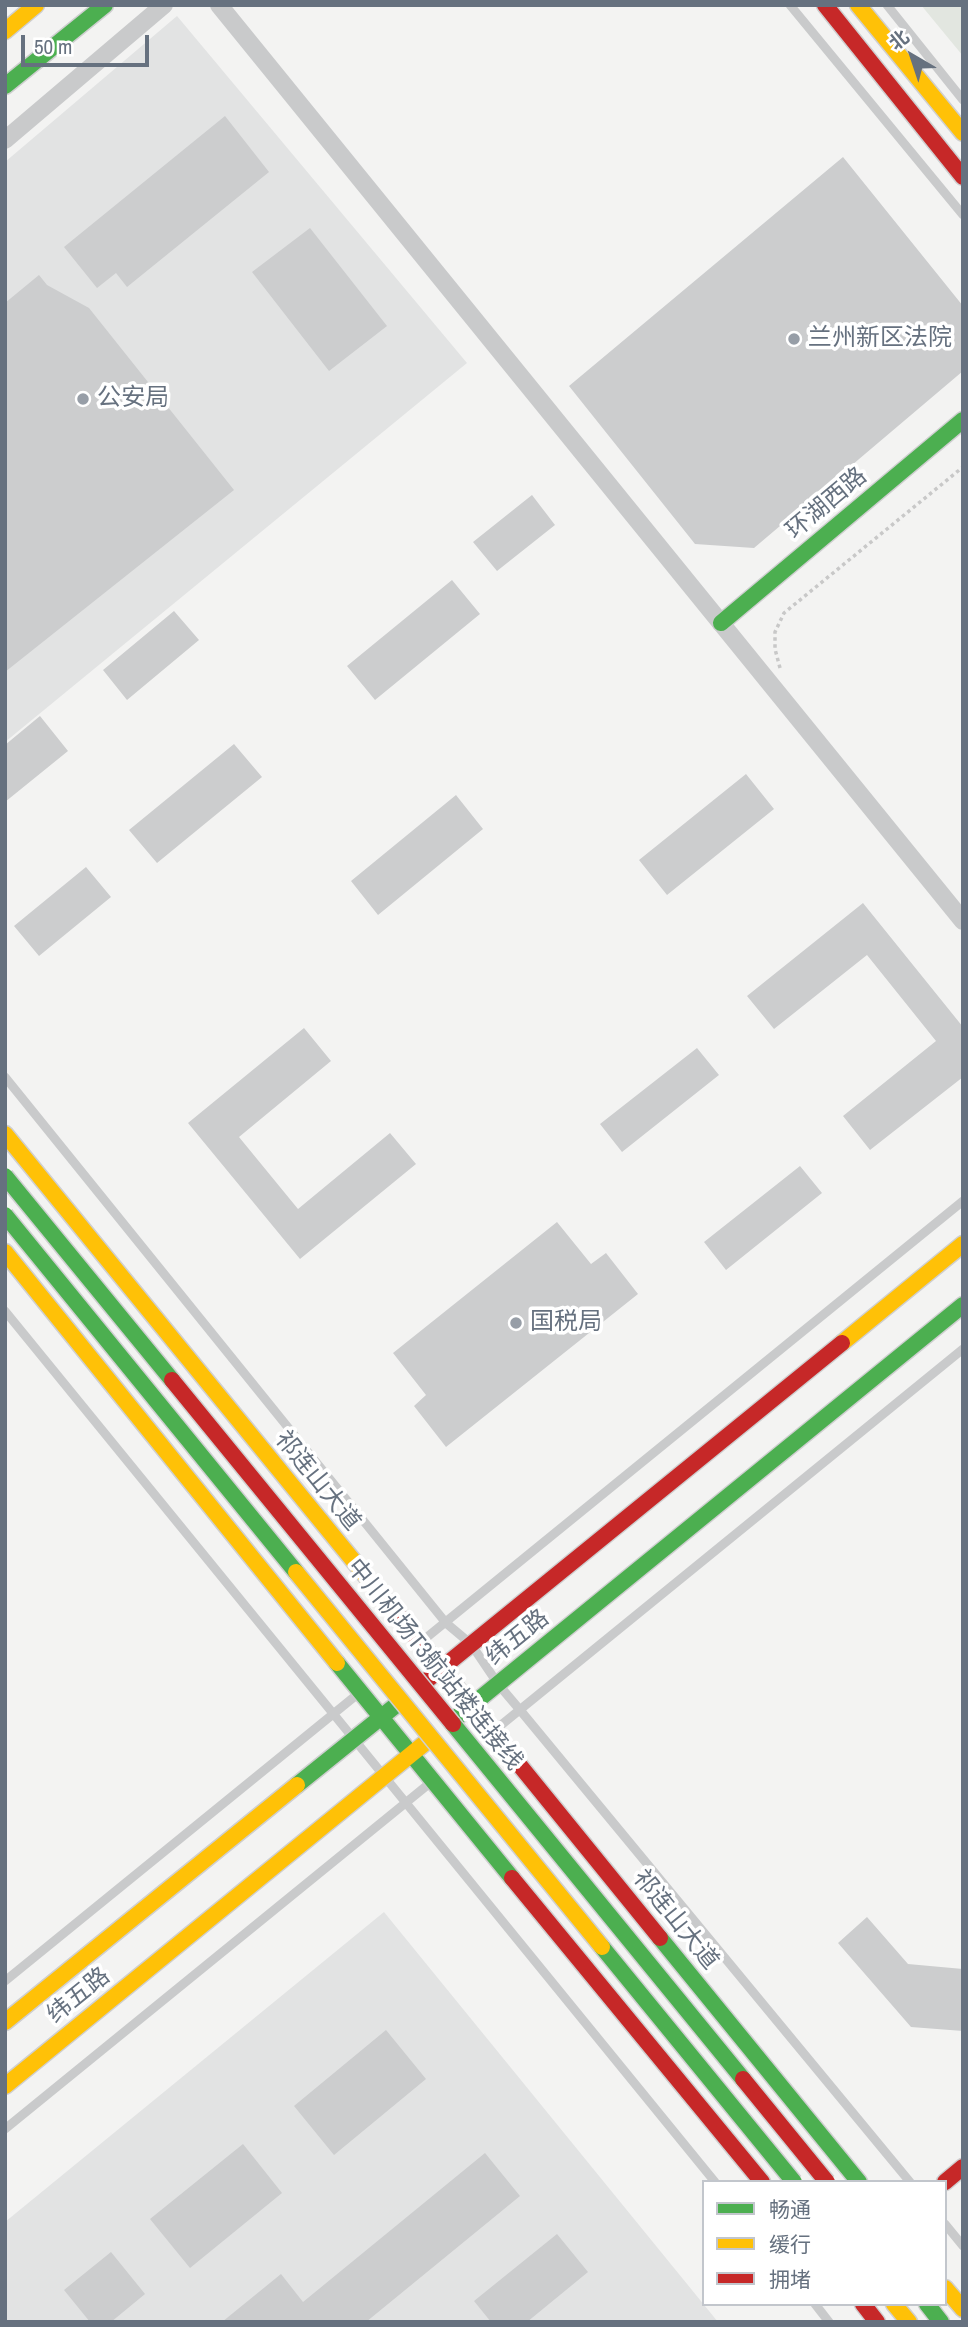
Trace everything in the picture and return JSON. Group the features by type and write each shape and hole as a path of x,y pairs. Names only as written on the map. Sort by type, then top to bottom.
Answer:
{"main road":[{"path":"5,31 36,5"},
{"path":"5,86 105,5"},
{"path":"825,5 963,177"},
{"path":"858,5 963,132"},
{"name":"环湖西路","path":"721,624 963,421"},
{"name":"祁连山大道","path":"5,1134 857,2180"},
{"name":"中川机场T3航站楼连接线","path":"5,1176 825,2180"},
{"name":"中川机场T3航站楼连接线","path":"5,1215 792,2180"},
{"name":"纬五路","path":"5,2022 963,1244"},
{"path":"5,1252 411,1755 760,2180"},
{"name":"纬五路","path":"5,2086 963,1305"},
{"path":"947,2180 963,2167"},
{"path":"947,2290 963,2309"},
{"path":"865,2306 877,2322"},
{"path":"896,2306 909,2322"},
{"path":"929,2306 941,2322"}],"street":[{"path":"5,140 164,5"},
{"path":"219,5 963,921"}],"lane":[{"path":"790,5 963,215"},
{"path":"887,5 963,100"},
{"path":"5,1077 446,1623 471,1644 498,1684 908,2180"},
{"path":"5,1981 963,1202"},
{"path":"5,1311 713,2180"},
{"path":"5,2129 963,1349"},
{"path":"947,2226 963,2246"},
{"path":"817,2306 829,2322"}],"path":[{"path":"780,668 775,649 775,632 784,613 963,467"}],"shaded area":[{"path":"921,5 963,5 963,56"},
{"path":"177,16 467,363 5,742 5,162"},
{"path":"384,1912 702,2302 702,2306 718,2322 5,2322 5,2222"}],"building":[{"path":"225,116 269,172 127,287 116,273 97,288 64,247"},
{"name":"兰州新区法院","path":"843,157 963,306 963,371 754,548 695,544 569,386"},
{"path":"310,228 387,326 329,371 252,272"},
{"name":"公安局","path":"39,275 47,285 89,308 234,490 5,672 5,303"},
{"path":"532,495 555,525 497,571 473,542"},
{"path":"452,580 480,614 375,700 347,666"},
{"path":"174,611 199,640 127,700 103,670"},
{"path":"40,716 68,751 5,802 5,745"},
{"path":"234,744 262,777 157,863 129,830"},
{"path":"746,774 774,809 667,895 639,860"},
{"path":"456,795 483,829 378,915 351,881"},
{"path":"86,867 111,897 39,956 14,926"},
{"path":"863,903 963,1027 963,1077 870,1150 843,1116 936,1041 867,955 774,1029 747,996"},
{"path":"304,1028 331,1061 239,1137 298,1209 390,1133 416,1164 300,1259 188,1123"},
{"path":"697,1048 719,1075 622,1152 600,1124"},
{"path":"800,1166 822,1193 726,1270 704,1242"},
{"name":"国税局","path":"557,1222 591,1264 606,1253 638,1294 446,1447 414,1406 426,1395 393,1353"},
{"path":"867,1917 908,1964 963,1969 963,2031 911,2027 838,1943"},
{"path":"386,2030 426,2079 334,2155 294,2106"},
{"path":"243,2144 282,2193 190,2268 150,2219"},
{"path":"485,2153 520,2196 366,2322 222,2322 281,2274 303,2302"},
{"path":"557,2234 588,2272 527,2322 491,2322 474,2301"},
{"path":"111,2252 145,2294 111,2322 90,2322 64,2290"}],"traffic: fast":[{"path":"5,86 105,5"},
{"path":"721,623 963,420"},
{"path":"5,1176 172,1380"},
{"path":"5,1215 296,1572"},
{"path":"456,1718 963,1305"},
{"path":"337,1663 512,1878"},
{"path":"297,1785 395,1706"},
{"path":"453,1724 743,2079"},
{"path":"660,1938 857,2180"},
{"path":"602,1947 792,2180"},
{"path":"929,2306 941,2322"}],"traffic: slow":[{"path":"5,31 36,5"},
{"path":"858,5 963,133"},
{"path":"5,1134 370,1581"},
{"path":"842,1343 963,1244"},
{"path":"5,1252 337,1663"},
{"path":"296,1572 602,1947"},
{"path":"5,2086 425,1743"},
{"path":"5,2022 297,1785"},
{"path":"947,2290 963,2309"},
{"path":"896,2306 909,2322"}],"traffic: jam":[{"path":"825,5 963,177"},
{"path":"426,1681 842,1343"},
{"path":"172,1380 453,1724"},
{"path":"370,1581 660,1938"},
{"path":"512,1878 760,2180"},
{"path":"743,2079 825,2180"},
{"path":"947,2180 963,2167"},
{"path":"865,2306 877,2322"}],"place":[{"name":"兰州新区法院","path":"794,339"},
{"name":"公安局","path":"83,399"},
{"name":"国税局","path":"516,1323"}]}
